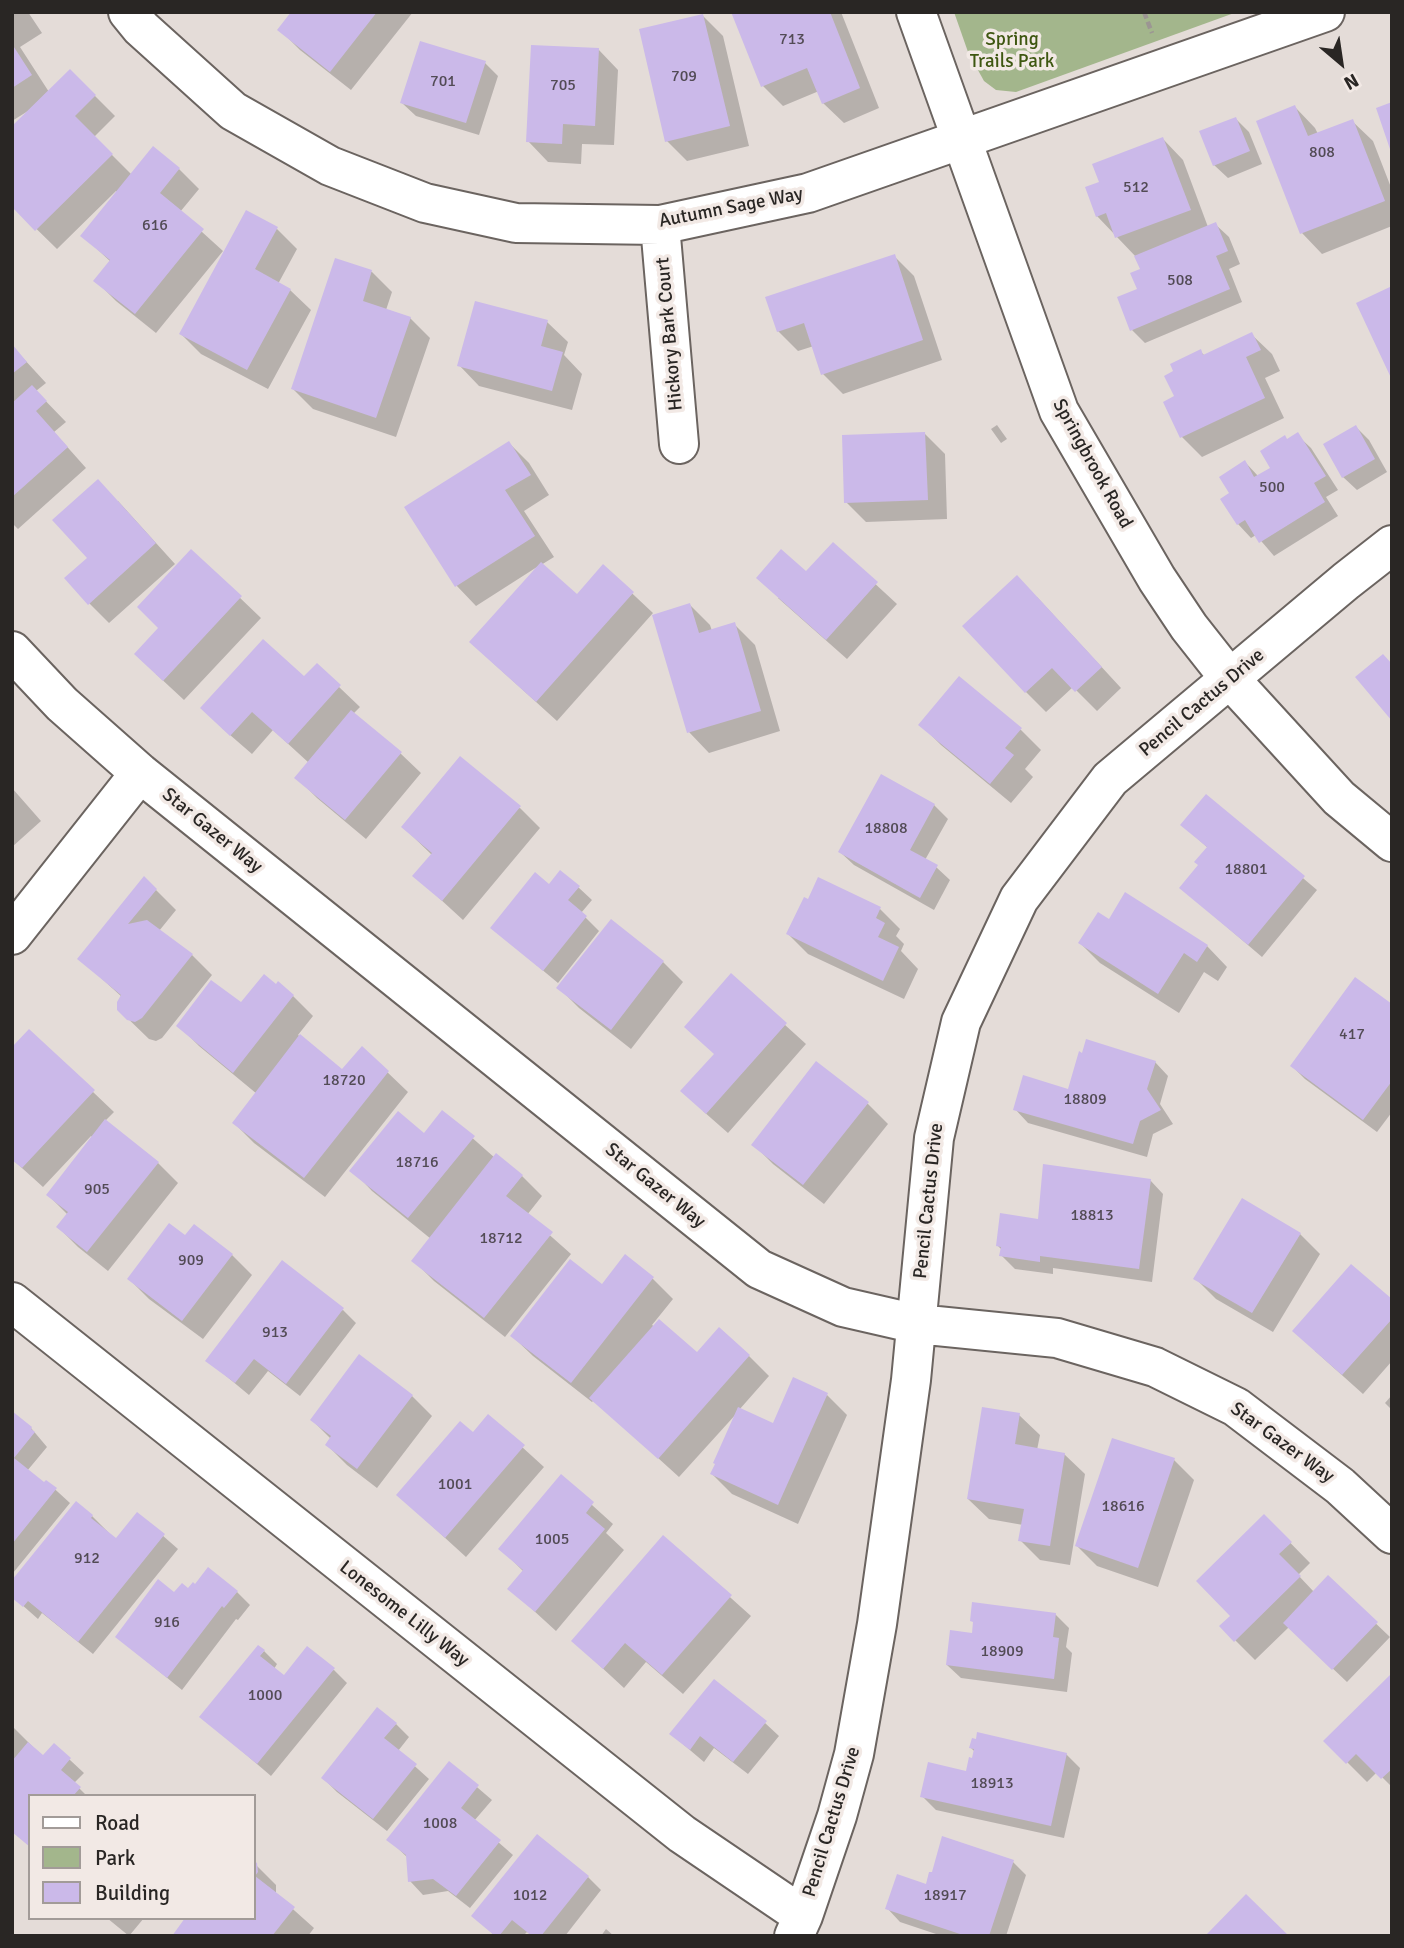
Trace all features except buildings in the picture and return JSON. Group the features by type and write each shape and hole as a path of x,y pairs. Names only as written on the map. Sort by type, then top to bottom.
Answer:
{"street":[{"name":"Autumn Sage Way","path":"128,12 141,28 233,111 342,171 425,203 516,223 660,225 808,194 1325,12"},
{"name":"Springbrook Road","path":"916,12 1059,411 1157,579 1230,680 1339,798 1392,842"},
{"name":"Hickory Bark Court","path":"660,225 679,444"},
{"name":"Pencil Cactus Drive","path":"798,1926 837,1816 854,1754 877,1624 911,1380 933,1138 961,1022 1019,899 1110,779 1392,545"},
{"name":"Star Gazer Way","path":"12,651 62,704 140,773 759,1269 843,1307 916,1324 1057,1338 1155,1367 1236,1407 1340,1486 1392,1534"},
{"path":"12,935 140,773"},
{"name":"Lonesome Lilly Way","path":"12,1302 798,1926"}],"path":[{"path":"1144,12 1152,34"}],"green space":[{"name":"Spring Trails Park","path":"954,12 1237,12 1016,92 996,90 984,81 968,52"}]}
